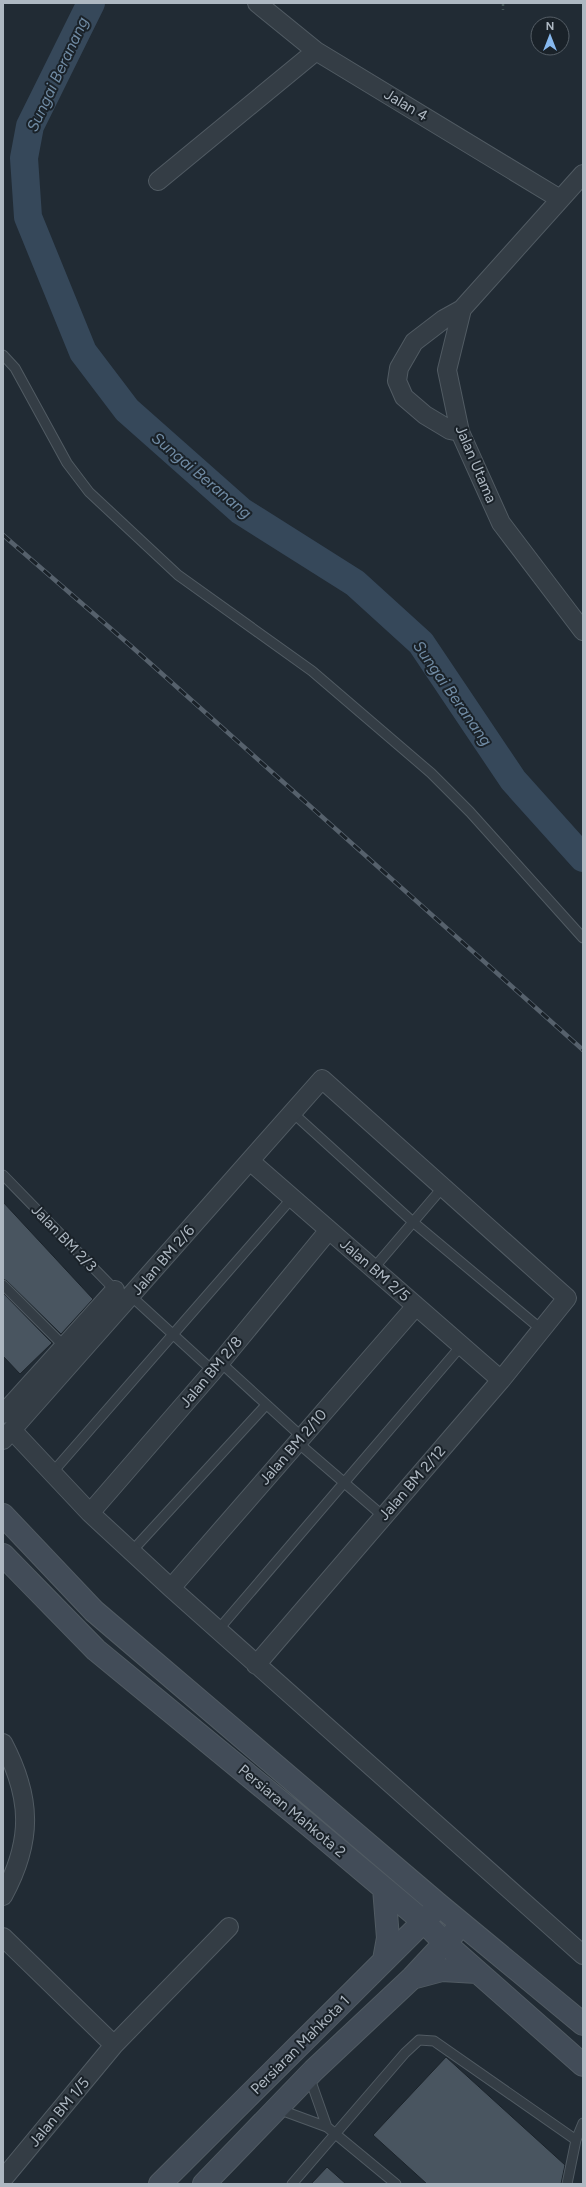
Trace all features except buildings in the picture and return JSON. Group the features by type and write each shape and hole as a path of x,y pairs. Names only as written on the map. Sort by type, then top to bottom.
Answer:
{"main road":[{"name":"Persiaran Mahkota 2","path":"3,1515 94,1611 439,1905 583,2024"},
{"name":"Persiaran Mahkota 2","path":"3,1555 96,1650 424,1922 477,1972 583,2065"},
{"path":"384,1888 388,1938 384,1960"},
{"name":"Persiaran Mahkota 1","path":"160,2184 384,1960 424,1922 439,1905"},
{"name":"Persiaran Mahkota 1","path":"204,2184 309,2076 446,1944 462,1923"},
{"path":"412,1978 442,1970 477,1972"}],"street":[{"name":"Jalan 4","path":"257,3 316,50 560,199"},
{"path":"158,181 316,50"},
{"name":"Jalan Utama","path":"583,174 462,309 447,370 460,432 501,523 583,631"},
{"path":"460,432 450,430 425,415 404,397 397,381 399,368 414,342 444,319 462,309"},
{"name":"Jalan BM 2/6","path":"6,1430 124,1296 250,1161 322,1078 443,1187"},
{"name":"Jalan BM 2/5","path":"250,1161 501,1380"},
{"name":"Jalan BM 2/12","path":"256,1665 501,1380 567,1298 443,1187"},
{"name":"Jalan BM 2/8","path":"90,1513 216,1367 329,1230"},
{"path":"3,1414 64,1346 124,1296"},
{"name":"Jalan BM 2/10","path":"171,1588 416,1306"},
{"path":"6,1430 52,1473 90,1513 171,1588 583,1955"},
{"path":"3,1743 15,1766 23,1792 25,1819 23,1846 13,1878 3,1896"},
{"name":"Jalan BM 1/5","path":"3,2179 114,2045 229,1927"},
{"path":"3,1937 114,2045"}],"lane":[{"path":"3,355 15,368 67,463 89,492 178,575 312,671 431,773 470,812 583,938"},
{"path":"292,1113 413,1222 542,1330"},
{"name":"Jalan BM 2/3","path":"4,1178 124,1296 266,1405 344,1483 383,1516"},
{"path":"374,1269 443,1187"},
{"path":"52,1473 292,1198"},
{"path":"3,1285 64,1346"},
{"path":"218,1630 461,1346"},
{"path":"132,1551 266,1405"},
{"path":"292,2184 336,2135 405,2053 419,2040 434,2041 576,2140"},
{"path":"309,2076 327,2127"},
{"path":"278,2109 327,2127 396,2184"},
{"path":"567,2184 576,2140 583,2123"}],"path":[{"path":"503,3 503,10"}],"waterway":[{"name":"Sungai Beranang","path":"91,3 30,126 24,158 28,217 83,352 127,410 241,511 355,583 421,643 513,780 583,858"}],"railway":[{"path":"3,535 132,647 583,1050"}]}
